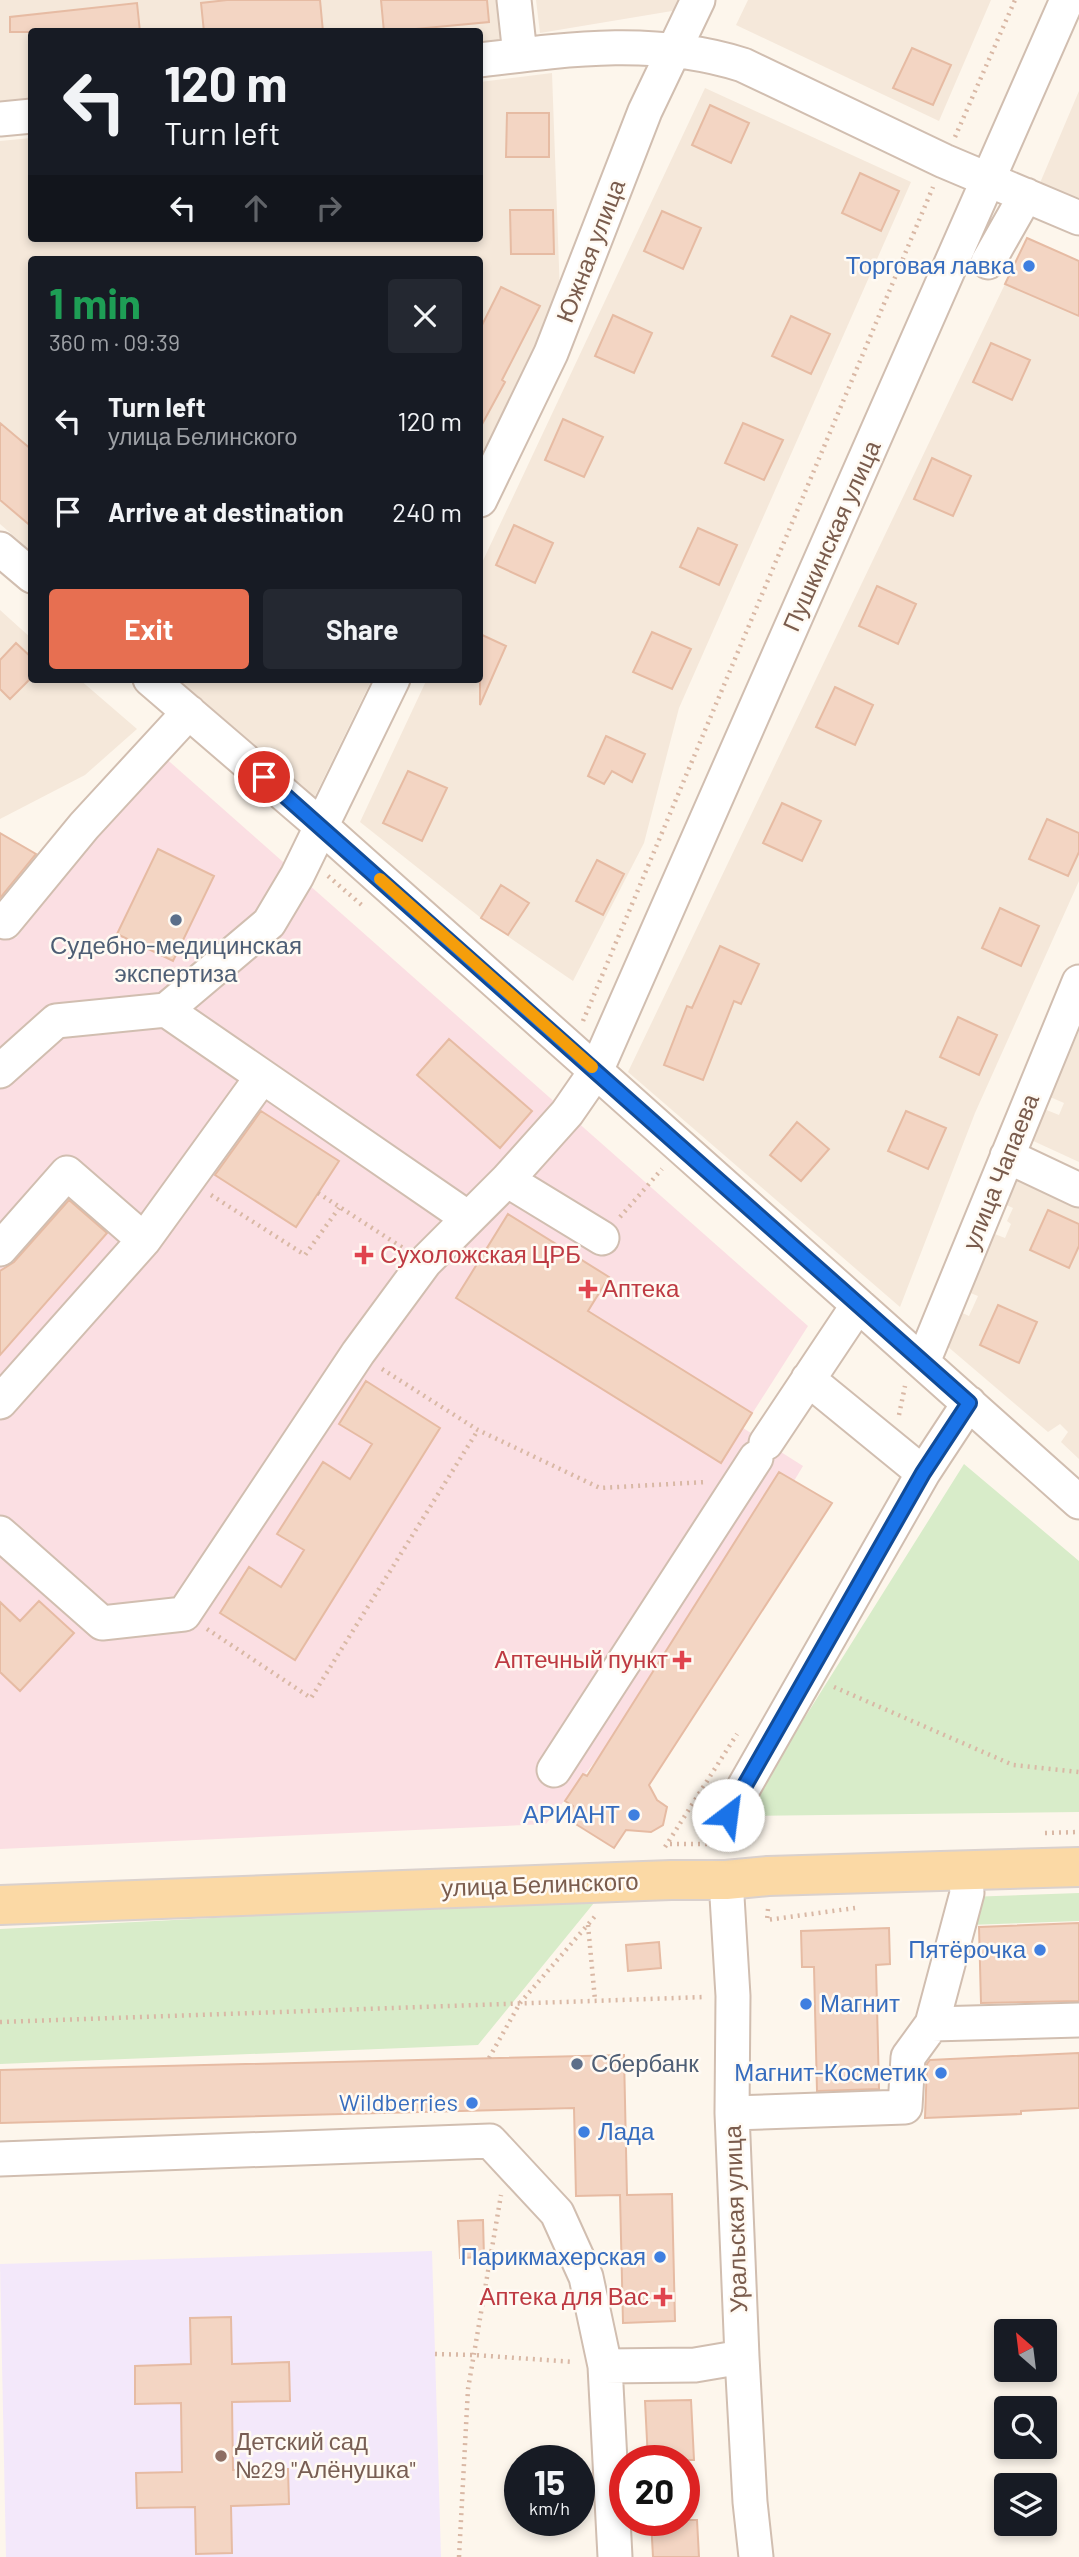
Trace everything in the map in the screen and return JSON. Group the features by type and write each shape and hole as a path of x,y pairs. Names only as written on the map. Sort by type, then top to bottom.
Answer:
{"main road":[{"name":"улица Белинского","path":"0,1905 1079,1867"}],"street":[{"path":"514,0 520,55"},
{"name":"Южная улица","path":"483,494 551,353 645,111 698,0"},
{"name":"Пушкинская улица","path":"184,1614 358,1353 425,1262 508,1180 567,1113 596,1071 1068,0"},
{"path":"483,60 639,46 714,56 743,65 944,161 1079,218"},
{"path":"0,120 28,116"},
{"path":"988,262 1026,195"},
{"path":"0,549 28,573"},
{"path":"155,683 321,826 858,1305 914,1374 969,1403 1079,1502"},
{"path":"0,1071 57,1021 166,1010 269,923 298,876 391,683"},
{"path":"0,921 5,922 84,827 189,712"},
{"name":"улица Чапаева","path":"914,1374 1079,982"},
{"path":"166,1010 468,1218"},
{"path":"1,1399 144,1240 262,1077"},
{"path":"1007,1156 1079,1190"},
{"path":"0,1249 67,1173 144,1240"},
{"path":"508,1180 602,1238"},
{"path":"554,1770 754,1460 858,1305"},
{"path":"808,1379 923,1473"},
{"path":"728,1815 923,1473 969,1403"},
{"path":"0,1533 102,1623 184,1614"},
{"path":"732,2113 905,2107 908,2057 932,2024 967,1893 965,1871"},
{"name":"Уральская улица","path":"726,1880 733,1996 732,2113 742,2357 750,2502 756,2557"},
{"path":"932,2024 1079,2020"},
{"path":"0,2159 490,2141 557,2213 586,2277 605,2366 615,2557"},
{"path":"605,2366 695,2365 742,2357"}],"path":[{"path":"571,1049 944,161 1015,0"},
{"path":"187,1180 305,1255 339,1208"},
{"path":"318,1193 425,1262"},
{"path":"358,1353 478,1430 600,1488 754,1460"},
{"path":"892,1447 914,1374"},
{"path":"184,1614 311,1698 478,1430"},
{"path":"810,1675 1013,1765 1079,1772"},
{"path":"661,1851 670,1843 741,1728"},
{"path":"489,2059 520,2003 625,1882"},
{"path":"588,1924 595,2000"},
{"path":"0,2022 733,1996"},
{"path":"459,2557 468,2389 507,2159"},
{"path":"435,2354 549,2359 605,2366"}],"shaded area":[{"path":"0,0 497,0 504,49 483,52 483,28 28,28 28,99 0,103"},
{"path":"536,0 682,0 678,10 540,33"},
{"path":"748,0 991,0 939,121 736,25"},
{"path":"552,73 560,294 483,453 483,256 28,256 28,548 0,524 0,141 28,138 28,242 483,242 483,82"},
{"path":"705,88 911,182 679,708 644,843 573,981 481,918 360,822 425,683 483,683 483,561"},
{"path":"1079,91 1079,208 1037,190"},
{"path":"1027,238 1079,261 1079,881 975,1113 900,1307 628,1072"},
{"path":"0,610 28,635 28,683 84,683 137,729 85,775 0,819"},
{"path":"183,683 370,683 314,798"},
{"name":"Сухоложская ЦРБ","path":"162,755 808,1326 743,1428 803,1466 794,1481 832,1503 652,1781 604,1750 546,1824 0,1849 0,933 16,938"},
{"path":"1079,1031 1079,1162 1029,1139 1044,1109 1059,1115 1064,1103 1050,1097"},
{"path":"1015,1165 1079,1195 1079,1459 1061,1442 1068,1432 1060,1424 1048,1432 940,1340 954,1309 969,1316 978,1296 963,1290 987,1231 1005,1238 1011,1224 1007,1221 1013,1208 1000,1202"},
{"name":"Детский сад №29 \"Алёнушка\"","path":"432,2251 441,2557 6,2557 0,2264"}],"green space":[{"path":"964,1464 1079,1561 1079,1812 743,1816"},
{"path":"1079,1893 1079,1921 968,1925 967,1897"},
{"path":"598,1898 478,2045 0,2064 0,1929"}],"building":[{"path":"227,0 320,0 323,28 204,28 201,3"},
{"path":"381,0 487,0 489,22 426,28 384,28"},
{"path":"137,3 140,28 28,28 28,32 10,32 10,17"},
{"path":"912,48 951,65 933,105 893,88"},
{"path":"710,105 749,123 731,163 692,145"},
{"path":"507,113 549,113 549,157 506,157"},
{"path":"860,173 899,191 881,231 842,213"},
{"path":"510,210 553,210 554,254 511,254"},
{"path":"662,211 701,228 683,269 644,251"},
{"path":"1027,238 1079,261 1079,316 1005,284"},
{"path":"501,287 540,306 483,422 483,323"},
{"path":"613,315 652,333 634,373 595,356"},
{"path":"791,316 830,334 811,374 772,356"},
{"path":"991,343 1030,360 1012,400 973,382"},
{"path":"563,419 603,437 584,477 545,460"},
{"path":"0,423 28,447 28,524 0,500"},
{"path":"743,423 783,440 764,480 725,463"},
{"path":"932,458 971,476 953,516 914,499"},
{"path":"514,525 553,543 535,583 496,565"},
{"path":"698,528 737,545 719,585 680,567"},
{"path":"877,586 916,604 898,644 859,626"},
{"path":"652,632 691,649 672,689 633,672"},
{"path":"483,635 506,646 480,705 480,683 483,683"},
{"path":"16,643 28,654 28,681 10,699 0,689 0,660"},
{"path":"835,687 873,705 855,745 816,727"},
{"path":"606,736 645,754 632,782 612,771 604,784 588,776"},
{"path":"408,771 447,788 422,841 383,823"},
{"path":"782,803 821,821 802,861 763,843"},
{"path":"1047,819 1079,833 1079,852 1068,876 1029,859"},
{"path":"0,833 36,854 0,898"},
{"path":"158,849 214,876 173,961 117,934"},
{"path":"597,860 624,874 603,915 576,901"},
{"path":"501,885 529,903 508,935 481,918"},
{"path":"1000,908 1039,926 1021,966 982,948"},
{"path":"720,946 759,964 741,1004 734,1001 703,1080 664,1065 687,1006 692,1008"},
{"path":"958,1017 997,1035 979,1075 940,1057"},
{"path":"449,1039 532,1111 500,1148 417,1075"},
{"path":"261,1111 339,1161 296,1227 215,1175"},
{"path":"906,1111 946,1128 928,1169 888,1151"},
{"path":"797,1122 829,1149 801,1181 770,1155"},
{"path":"69,1200 107,1233 0,1355 0,1271 14,1262"},
{"path":"1048,1210 1079,1224 1079,1246 1069,1268 1030,1250"},
{"path":"508,1214 609,1277 588,1311 752,1413 721,1463 456,1298"},
{"path":"998,1305 1037,1322 1019,1363 980,1345"},
{"path":"366,1381 440,1428 295,1660 220,1613 249,1567 281,1587 304,1550 277,1534 323,1462 350,1479 372,1444 339,1424"},
{"path":"779,1472 832,1503 649,1785 657,1800 667,1807 663,1825 651,1832 626,1830 614,1848 566,1818 573,1806 565,1801 583,1774 587,1776"},
{"path":"39,1601 74,1633 20,1691 0,1672 0,1602 20,1621"},
{"path":"1079,1923 1079,2001 981,2003 979,1927"},
{"path":"889,1928 890,1964 876,1965 879,2089 817,2091 814,1967 802,1967 801,1931"},
{"path":"659,1942 661,1968 628,1971 626,1945"},
{"path":"1079,2053 1079,2108 1021,2111 1021,2114 925,2118 927,2064 930,2060"},
{"path":"624,2055 627,2195 672,2194 675,2321 623,2323 620,2195 576,2196 574,2108 0,2123 0,2070"},
{"path":"483,2220 484,2257 460,2258 458,2221"},
{"path":"231,2317 232,2364 289,2362 290,2401 232,2402 233,2470 288,2469 289,2504 231,2506 232,2553 196,2554 195,2507 137,2508 136,2473 182,2472 181,2403 135,2404 135,2366 191,2364 190,2318"},
{"path":"691,2400 693,2445 647,2445 645,2401"},
{"path":"652,2536 698,2536 699,2557 653,2557"}],"slow traffic":[{"path":"380,879 592,1067"}],"place":[{"name":"Торговая лавка","path":"1029,266"},
{"name":"Судебно-медицинская экспертиза","path":"176,920"},
{"name":"Сухоложская ЦРБ","path":"364,1255"},
{"name":"Аптека","path":"588,1289"},
{"name":"Аптечный пункт","path":"682,1660"},
{"name":"АРИАНТ","path":"634,1815"},
{"name":"Пятёрочка","path":"1040,1950"},
{"name":"Магнит","path":"806,2004"},
{"name":"Сбербанк","path":"577,2064"},
{"name":"Магнит-Косметик","path":"941,2073"},
{"name":"Wildberries","path":"472,2103"},
{"name":"Лада","path":"584,2132"},
{"name":"Парикмахерская","path":"660,2257"},
{"name":"Аптека для Вас","path":"663,2297"},
{"name":"Детский сад №29 \"Алёнушка\"","path":"221,2456"}],"route":[{"path":"264,777 969,1403 923,1473 728,1815"}]}
